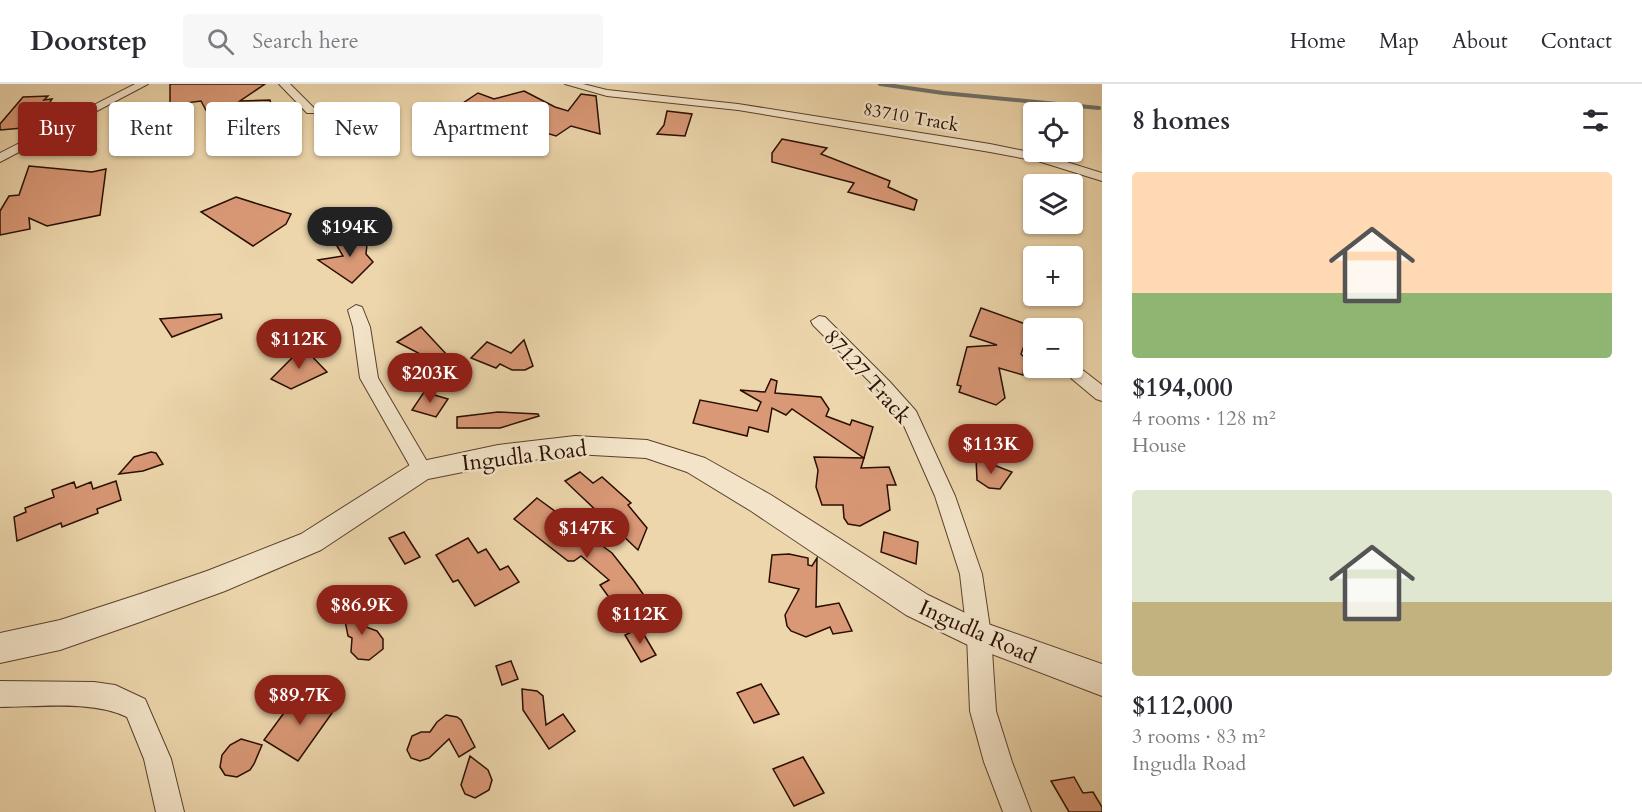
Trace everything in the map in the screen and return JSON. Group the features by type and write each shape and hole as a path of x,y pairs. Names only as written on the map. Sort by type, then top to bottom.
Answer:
{"street":[{"path":"0,158 143,84"},
{"path":"284,84 311,111"},
{"name":"83710 Track","path":"570,84 608,93 738,106 990,148 1040,158 1102,177"},
{"path":"356,310 360,320 365,365 369,378 422,470"},
{"name":"87127 Track","path":"819,321 884,386 909,416 945,496 971,574 979,635 983,711 998,762 1017,812"},
{"path":"1082,378 1102,394"},
{"name":"Ingudla Road","path":"0,648 60,635 214,582 311,542 422,470 498,455 575,445 647,449 696,465 722,479 917,605 979,635 1102,680"},
{"path":"0,694 94,695 115,698 136,708 150,736 167,792 170,812"}],"building":[{"path":"170,84 265,84 240,101 270,100 270,102 206,102 206,110 201,101 170,102"},
{"path":"524,91 545,102 464,102 478,93 494,99"},
{"path":"581,94 596,96 600,134 571,126 556,136 549,134 549,104 568,111"},
{"path":"48,96 44,100 52,99 50,102 19,102 23,97"},
{"path":"18,103 18,128 0,130 0,124"},
{"path":"667,111 692,114 685,136 657,134 664,125"},
{"path":"782,139 827,148 821,154 890,181 888,187 917,200 914,210 848,192 854,183 772,162 772,153"},
{"path":"29,166 92,172 106,169 100,215 47,226 29,218 30,229 0,235 0,211 9,196 19,195"},
{"path":"236,197 291,214 286,224 253,246 201,212"},
{"path":"368,235 366,254 373,262 352,283 318,260 343,256 337,246 337,242 342,241 341,239"},
{"path":"981,308 1023,323 1021,354 1023,356 1023,375 999,368 1005,398 996,405 959,392 961,386 957,385 967,347 997,345 970,336"},
{"path":"221,314 222,318 172,337 160,319"},
{"path":"421,327 449,357 420,354 397,342"},
{"path":"524,340 533,366 525,370 512,370 500,364 496,368 471,358 487,342 511,353"},
{"path":"303,347 327,372 291,389 271,379"},
{"path":"771,379 777,381 775,393 821,397 829,409 826,416 850,425 852,420 873,427 864,458 792,409 786,415 772,408 768,432 749,427 747,436 693,423 700,400 757,411 761,402 740,390 765,392"},
{"path":"424,392 448,399 436,417 412,410"},
{"path":"498,412 538,414 539,416 500,428 457,428 457,417"},
{"path":"151,452 156,453 163,464 143,471 119,474 134,457"},
{"path":"814,457 864,458 861,468 889,467 896,485 887,485 890,510 860,526 848,524 844,518 843,505 822,505 816,487 818,470"},
{"path":"976,458 1012,472 1000,489 989,488 977,480"},
{"path":"580,472 593,483 602,477 631,503 628,505 647,528 638,550 565,481"},
{"path":"116,481 121,500 97,509 98,513 62,527 61,523 17,541 14,517 26,512 25,508 54,497 52,490 74,482 76,488 91,482 93,489"},
{"path":"537,498 612,553 634,581 652,607 629,629 614,613 611,600 600,585 609,580 581,556 574,561 568,561 514,519"},
{"path":"404,532 420,557 405,564 389,538"},
{"path":"884,532 918,542 916,564 881,552"},
{"path":"468,538 478,553 486,549 500,570 508,566 519,582 475,606 458,580 453,582 436,555"},
{"path":"789,554 808,558 808,565 812,566 817,558 816,607 839,603 852,631 833,634 830,627 806,637 791,631 787,626 785,615 799,589 769,582 772,555"},
{"path":"355,610 363,614 366,627 377,631 383,639 383,649 369,660 358,659 351,652 352,638 348,636 343,611"},
{"path":"640,628 656,655 641,662 625,635"},
{"path":"511,661 518,679 502,685 496,666"},
{"path":"761,684 779,714 754,723 737,693"},
{"path":"522,689 537,691 543,696 546,725 563,714 575,731 549,749 523,710"},
{"path":"308,692 330,704 332,713 298,761 264,740 292,702 299,705"},
{"path":"446,715 461,720 475,747 459,757 449,739 429,758 420,761 411,758 407,750 412,736 421,732 430,732"},
{"path":"241,739 262,745 254,764 250,770 237,777 225,775 220,767 222,755 230,745"},
{"path":"470,756 488,770 492,780 489,790 475,798 465,794 461,785"},
{"path":"803,757 824,793 794,806 773,769"},
{"path":"1074,777 1083,793 1093,792 1102,807 1102,812 1069,812 1051,781"}],"waterway":[{"path":"880,84 943,93 1099,108"}]}
